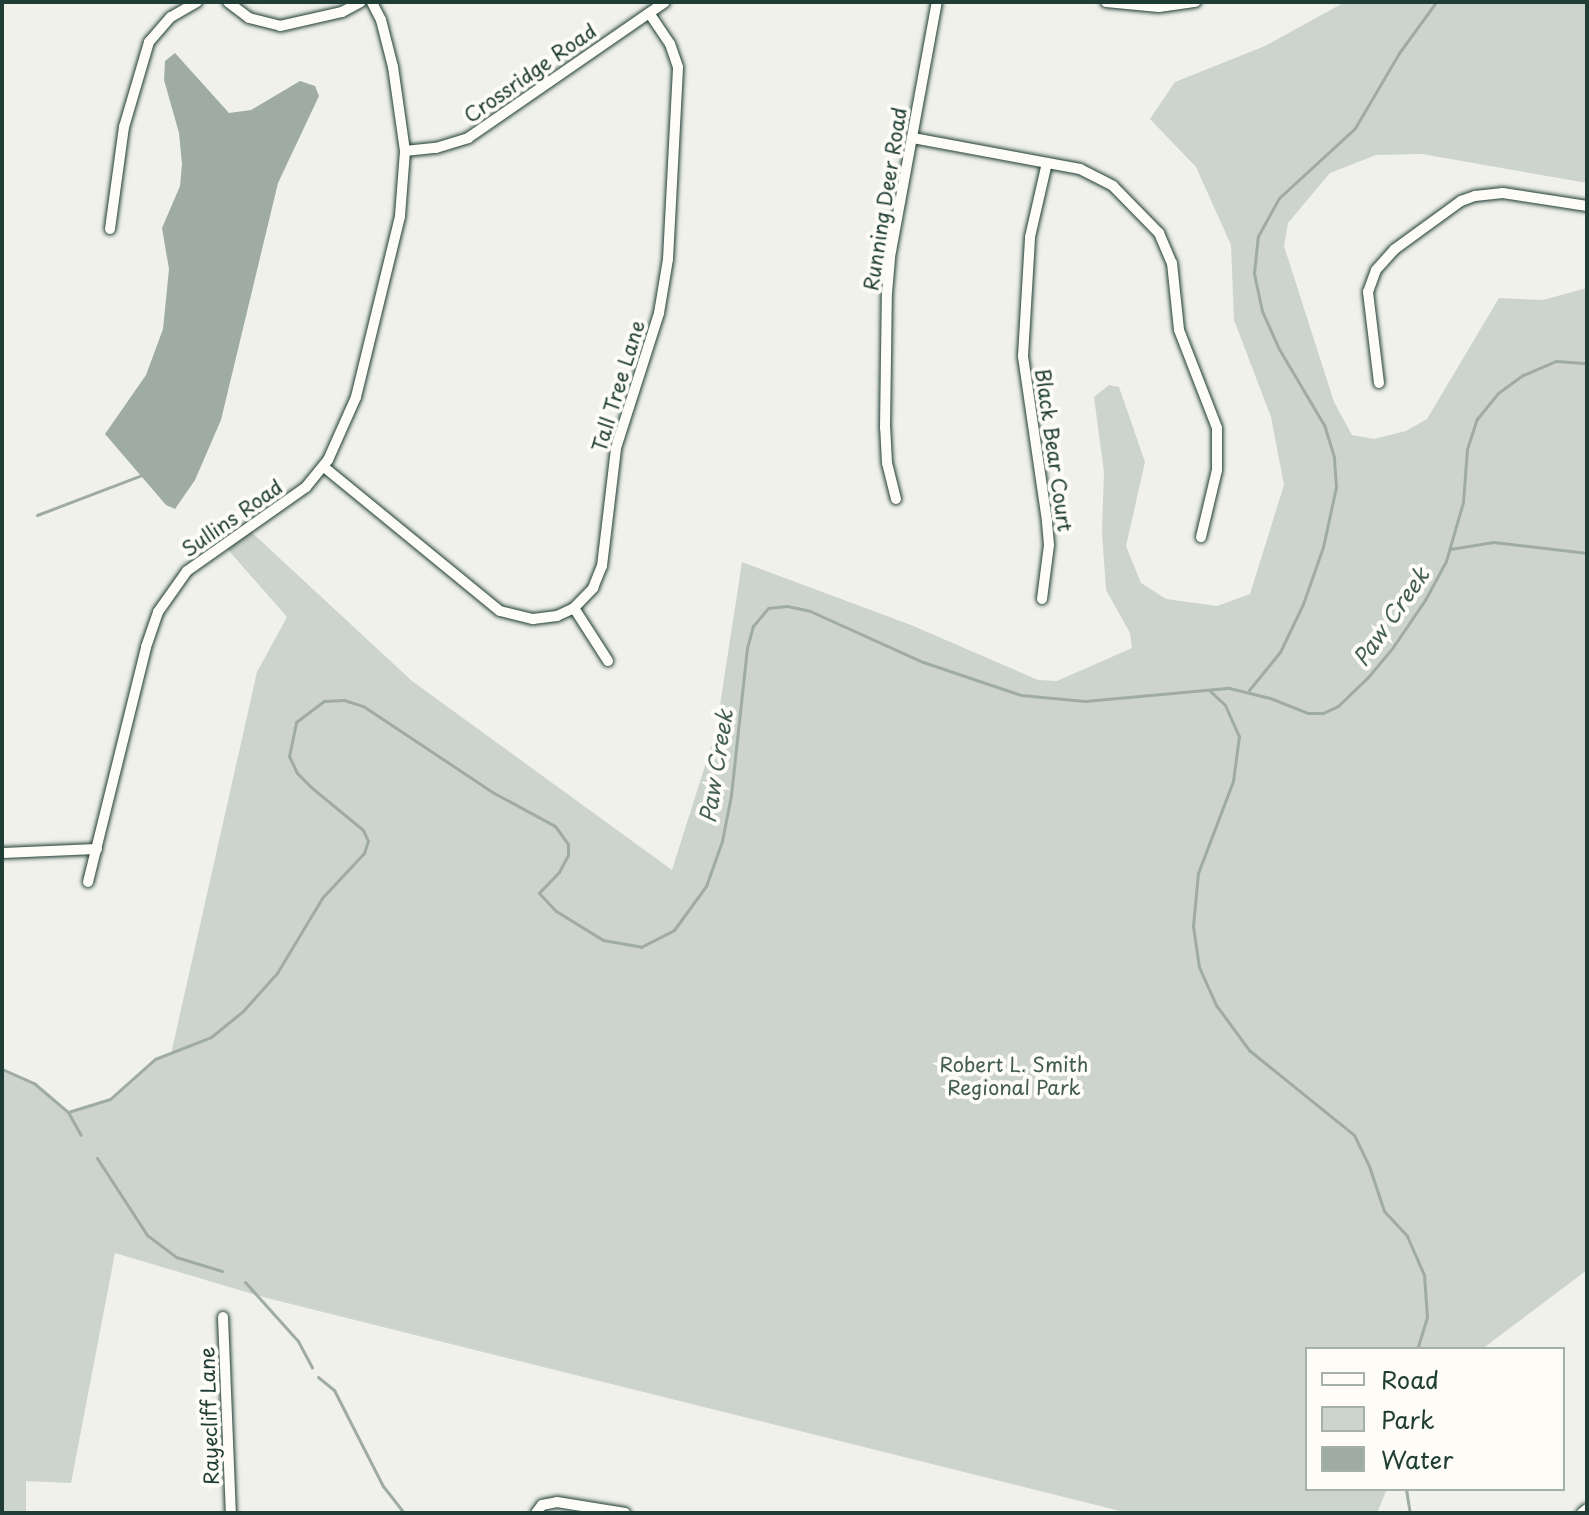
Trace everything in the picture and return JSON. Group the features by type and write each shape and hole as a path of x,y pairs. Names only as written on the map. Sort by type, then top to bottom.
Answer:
{"street":[{"path":"110,229 124,127 149,42 171,17 197,2"},
{"path":"228,2 249,18 280,26 342,12 361,2"},
{"name":"Sullins Road","path":"88,882 146,647 167,596 203,558 276,512 324,467 356,397 400,216 405,151 402,110 387,39 372,2"},
{"name":"Crossridge Road","path":"405,151 436,148 468,138 665,2"},
{"name":"Running Deer Road","path":"896,499 887,463 884,336 890,257 937,2"},
{"path":"1106,2 1159,7 1196,2"},
{"name":"Tall Tree Lane","path":"574,608 593,588 602,566 616,448 648,350 667,272 678,67 670,44 649,13"},
{"path":"913,138 1080,169 1113,186 1165,242 1175,277 1179,330 1212,411 1218,437 1217,470 1201,537"},
{"name":"Black Bear Court","path":"1042,599 1049,545 1023,356 1030,237 1047,163"},
{"path":"1379,383 1368,292 1376,270 1395,249 1461,201 1475,196 1503,193 1587,206"},
{"path":"324,467 500,611 533,619 557,616 574,608 608,661"},
{"path":"2,853 97,849"},
{"name":"Rayecliff Lane","path":"223,1317 231,1513"},
{"path":"536,1513 542,1505 557,1502 625,1513"},
{"path":"1582,1513 1587,1509"}],"green space":[{"name":"Robert L. Smith Regional Park","path":"1345,2 1587,2 1587,183 1422,154 1376,155 1330,173 1288,223 1284,246 1334,402 1352,435 1374,439 1406,431 1427,419 1499,298 1543,300 1587,288 1587,1270 1485,1347 1305,1347 1305,1491 1386,1491 1377,1513 1128,1513 263,1297 115,1253 71,1483 26,1481 26,1513 2,1513 2,1069 35,1084 68,1112 110,1099 155,1059 171,1054 257,672 287,617 223,544 248,529 412,681 672,870 716,731 742,562 911,625 1038,680 1057,681 1132,648 1130,633 1106,590 1102,532 1104,472 1094,397 1109,385 1119,387 1145,462 1126,546 1141,583 1166,599 1217,606 1250,594 1284,485 1271,417 1234,320 1231,245 1196,167 1150,119 1175,82 1265,46"}],"water":[{"path":"175,53 229,113 251,110 300,81 315,86 319,96 278,183 221,420 195,480 175,509 166,505 105,434 146,375 163,329 169,269 162,228 180,186 182,164 179,133 164,80 165,61"}],"waterway":[{"path":"1249,690 1280,652 1303,604 1323,547 1336,487 1334,457 1324,425 1279,349 1262,311 1254,273 1258,236 1279,198 1355,128 1399,53 1436,2"},
{"name":"Paw Creek","path":"68,1112 110,1099 155,1059 211,1037 243,1011 277,973 322,898 364,853 368,841 363,830 311,787 297,773 289,756 296,722 324,701 344,700 363,706 494,793 555,826 568,844 568,855 559,872 539,893 556,911 603,940 641,947 674,930 706,886 722,841 731,795 747,648 753,626 768,608 787,606 810,611 923,662 1021,695 1085,701 1229,688 1270,698 1308,713 1323,713 1338,706 1393,647 1425,600 1446,561 1463,502 1467,449 1477,419 1498,393 1523,375 1556,361 1587,363"},
{"path":"37,515 142,475"},
{"path":"1450,549 1493,542 1587,553"},
{"path":"1209,690 1225,705 1239,736 1233,781 1198,873 1193,926 1199,967 1216,1005 1249,1050 1354,1135 1369,1166 1384,1211 1407,1236 1424,1275 1427,1317 1418,1347"},
{"name":"Paw Creek","path":"2,1069 35,1084 68,1112 81,1135"},
{"path":"97,1158 147,1235 176,1257 222,1271"},
{"path":"245,1282 298,1341 312,1367"},
{"path":"318,1377 334,1390 383,1486 404,1513"},
{"path":"1406,1491 1410,1513"}]}
